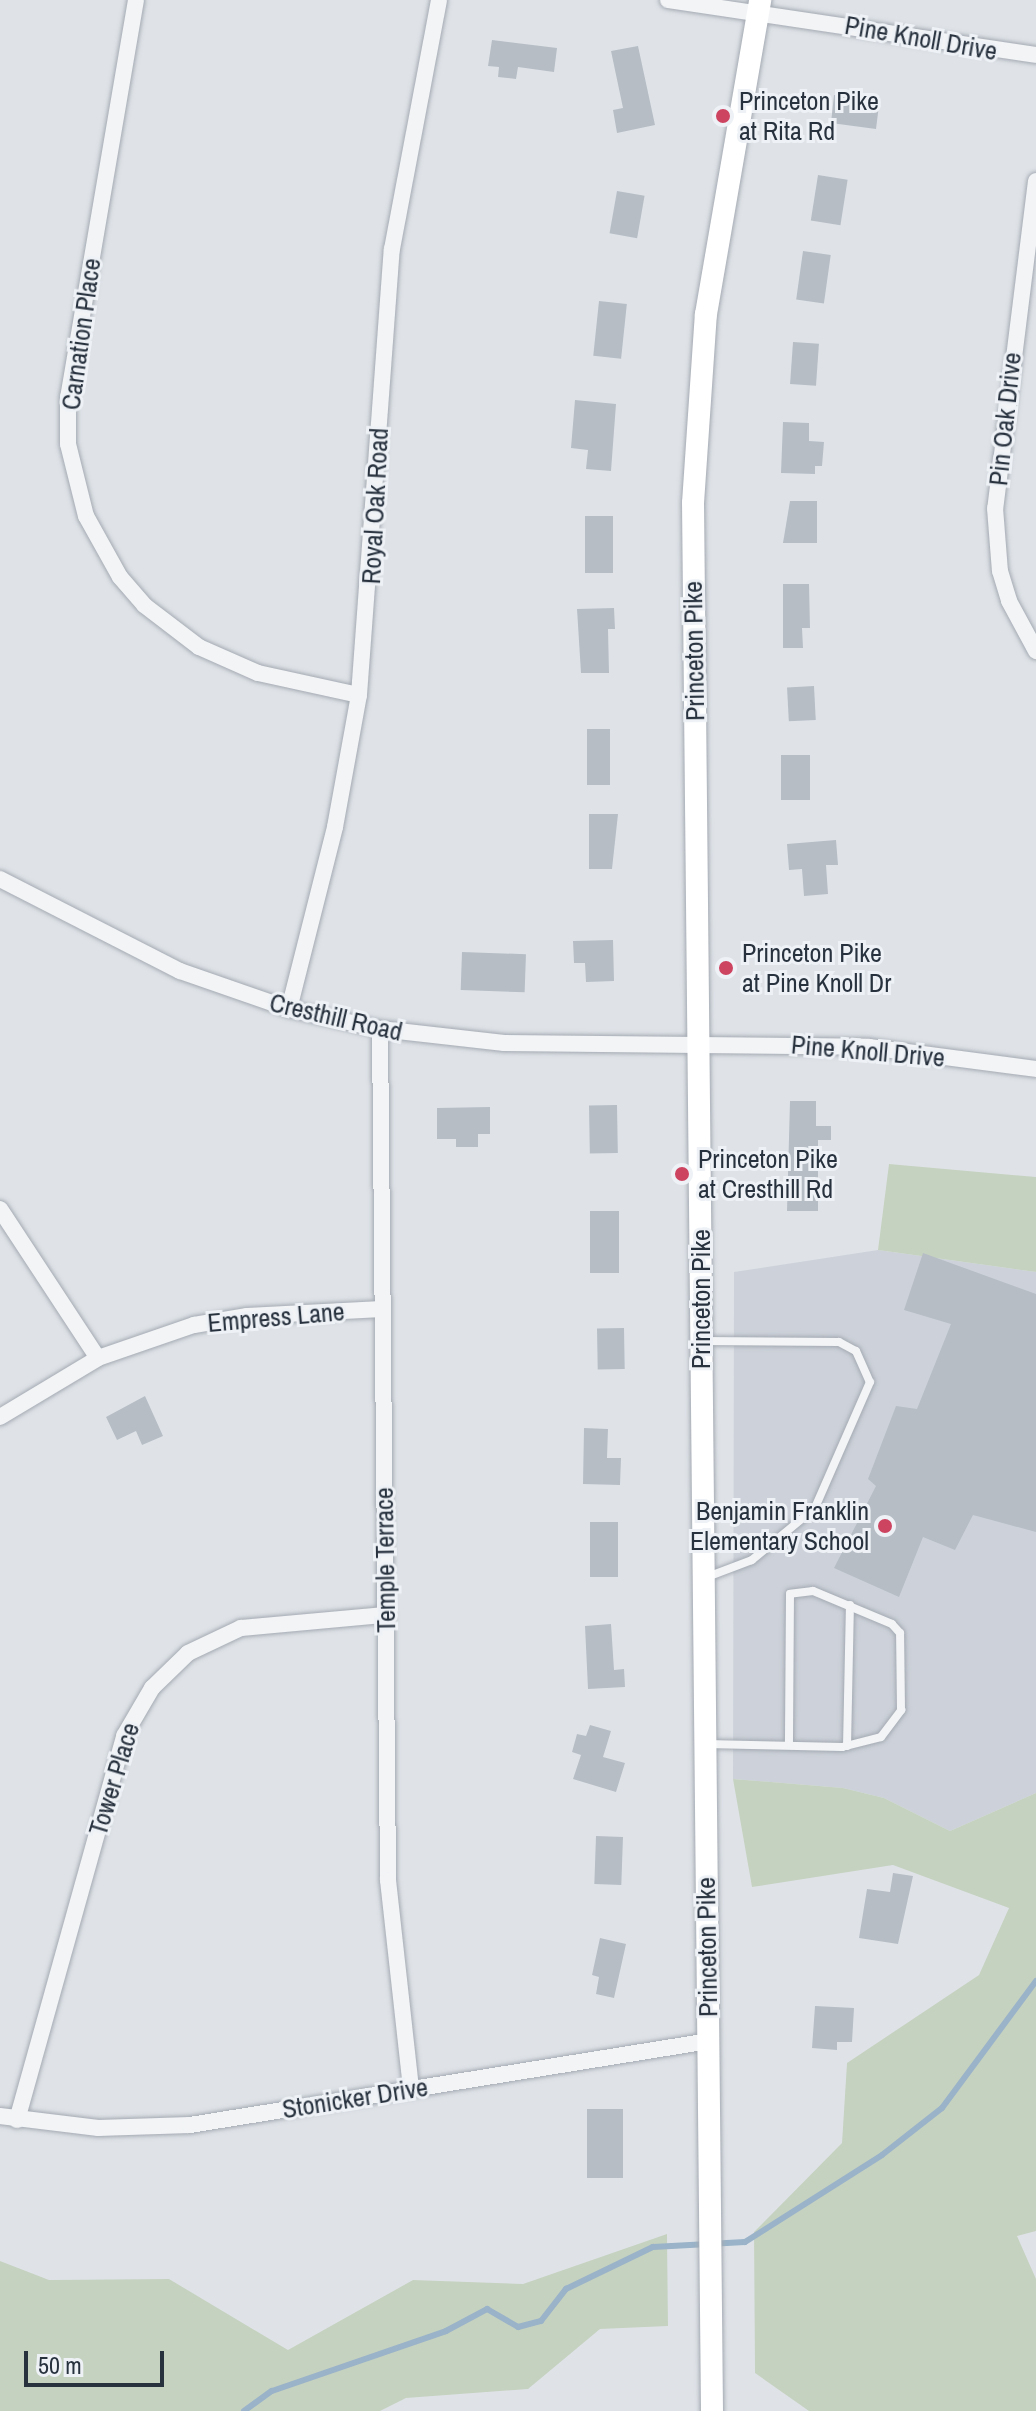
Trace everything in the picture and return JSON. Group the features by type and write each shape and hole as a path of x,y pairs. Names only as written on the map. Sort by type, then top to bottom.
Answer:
{"main road":[{"name":"Princeton Pike","path":"712,2411 693,503 699,381 759,5"}],"street":[{"name":"Carnation Place","path":"136,0 68,397 75,481 100,546 120,577 172,629 218,657 258,673 359,695"},
{"name":"Royal Oak Road","path":"289,1009 335,827 359,695 392,249 439,0"},
{"name":"Pine Knoll Drive","path":"668,0 759,5 1036,55"},
{"name":"Pin Oak Drive","path":"1036,181 995,508 1000,571 1009,601 1036,651"},
{"name":"Cresthill Road","path":"0,879 180,971 289,1009 380,1029 504,1043 699,1043"},
{"name":"Temple Terrace","path":"380,1029 388,1880 411,2090"},
{"name":"Pine Knoll Drive","path":"699,1043 869,1047 1036,1069"},
{"path":"0,1209 98,1358"},
{"name":"Empress Lane","path":"0,1417 98,1358 143,1340 234,1318 382,1309"},
{"name":"Tower Place","path":"8,2118 124,1736 152,1688 188,1653 241,1628 385,1615"},
{"name":"Stonicker Drive","path":"8,2118 98,2128 190,2125 709,2041"}],"lane":[{"path":"701,1341 839,1342 856,1351 870,1382 815,1508 752,1560 703,1578"},
{"path":"705,1744 847,1746 881,1737 901,1710 900,1633 850,1605 813,1591 790,1594 789,1744"},
{"path":"847,1746 850,1605"}],"shaded area":[{"name":"Benjamin Franklin Elementary School","path":"878,1250 1036,1272 1036,1793 950,1831 884,1798 843,1788 733,1779 734,1272"}],"green space":[{"path":"889,1164 1036,1177 1036,1272 878,1250"},
{"path":"733,1779 843,1788 884,1798 950,1831 1036,1793 1036,2231 1017,2236 1036,2279 1036,2411 809,2411 755,2373 754,2232 842,2143 847,2063 979,1975 1009,1908 893,1865 752,1887"},
{"path":"667,2234 668,2326 600,2329 528,2389 406,2398 380,2411 0,2411 0,2261 49,2280 169,2279 288,2350 413,2280 523,2284"}],"building":[{"path":"492,40 557,48 554,72 518,67 516,79 498,77 499,67 488,66"},
{"path":"638,46 655,125 617,133 613,110 623,108 611,51"},
{"path":"856,94 880,97 876,129 831,123 834,95 856,98"},
{"path":"818,175 848,180 840,225 811,220"},
{"path":"617,191 645,196 637,238 610,233"},
{"path":"803,251 831,255 824,303 796,300"},
{"path":"599,301 627,304 621,359 593,356"},
{"path":"793,342 819,344 816,386 790,384"},
{"path":"575,400 616,404 611,471 586,469 588,450 571,448"},
{"path":"783,422 809,423 809,441 824,442 822,466 815,466 815,474 781,473"},
{"path":"790,501 817,501 817,543 783,543"},
{"path":"585,516 613,516 613,573 585,573"},
{"path":"783,584 809,584 810,628 802,628 803,648 783,648"},
{"path":"614,608 615,629 608,629 609,673 581,673 577,609"},
{"path":"814,686 816,720 789,721 787,687"},
{"path":"587,729 610,729 610,785 587,785"},
{"path":"781,755 810,755 810,800 781,800"},
{"path":"589,814 618,814 612,869 589,869"},
{"path":"836,840 838,865 826,865 828,894 804,896 802,869 789,870 787,844"},
{"path":"613,940 614,981 586,982 585,963 574,963 573,941"},
{"path":"462,952 526,954 525,992 461,990"},
{"path":"790,1101 816,1101 816,1126 831,1126 831,1140 818,1140 818,1211 787,1211"},
{"path":"589,1105 617,1105 618,1153 590,1153"},
{"path":"490,1107 490,1134 478,1134 478,1147 456,1147 456,1139 437,1139 437,1108"},
{"path":"590,1211 619,1211 619,1273 590,1273"},
{"name":"Benjamin Franklin Elementary School","path":"923,1253 1036,1294 1036,1532 973,1515 955,1550 923,1537 899,1597 834,1568 876,1486 868,1479 896,1406 917,1409 951,1324 904,1310"},
{"path":"597,1328 624,1328 625,1369 598,1369"},
{"path":"145,1396 163,1436 142,1445 136,1431 117,1440 106,1417"},
{"path":"584,1428 608,1429 607,1458 621,1458 620,1485 583,1484"},
{"path":"590,1522 618,1522 618,1577 590,1577"},
{"path":"611,1624 614,1670 624,1669 625,1687 588,1689 585,1626"},
{"path":"590,1725 611,1731 603,1757 625,1763 616,1792 573,1779 581,1755 572,1752 577,1734 586,1736"},
{"path":"596,1836 623,1837 621,1885 594,1884"},
{"path":"893,1873 913,1876 898,1944 859,1938 867,1889 890,1892"},
{"path":"600,1938 626,1944 614,1998 596,1994 599,1977 592,1975"},
{"path":"815,2006 854,2008 852,2042 837,2042 837,2050 812,2048"},
{"path":"587,2109 623,2109 623,2178 587,2178"}],"waterway":[{"path":"244,2411 272,2391 446,2331 487,2309 518,2327 541,2321 566,2289 653,2247 745,2242 882,2155 942,2108 1036,1981"}],"place":[{"name":"Princeton Pike at Rita Rd","path":"723,116"},
{"name":"Princeton Pike at Pine Knoll Dr","path":"726,968"},
{"name":"Princeton Pike at Cresthill Rd","path":"682,1174"},
{"name":"Benjamin Franklin Elementary School","path":"885,1526"}]}
